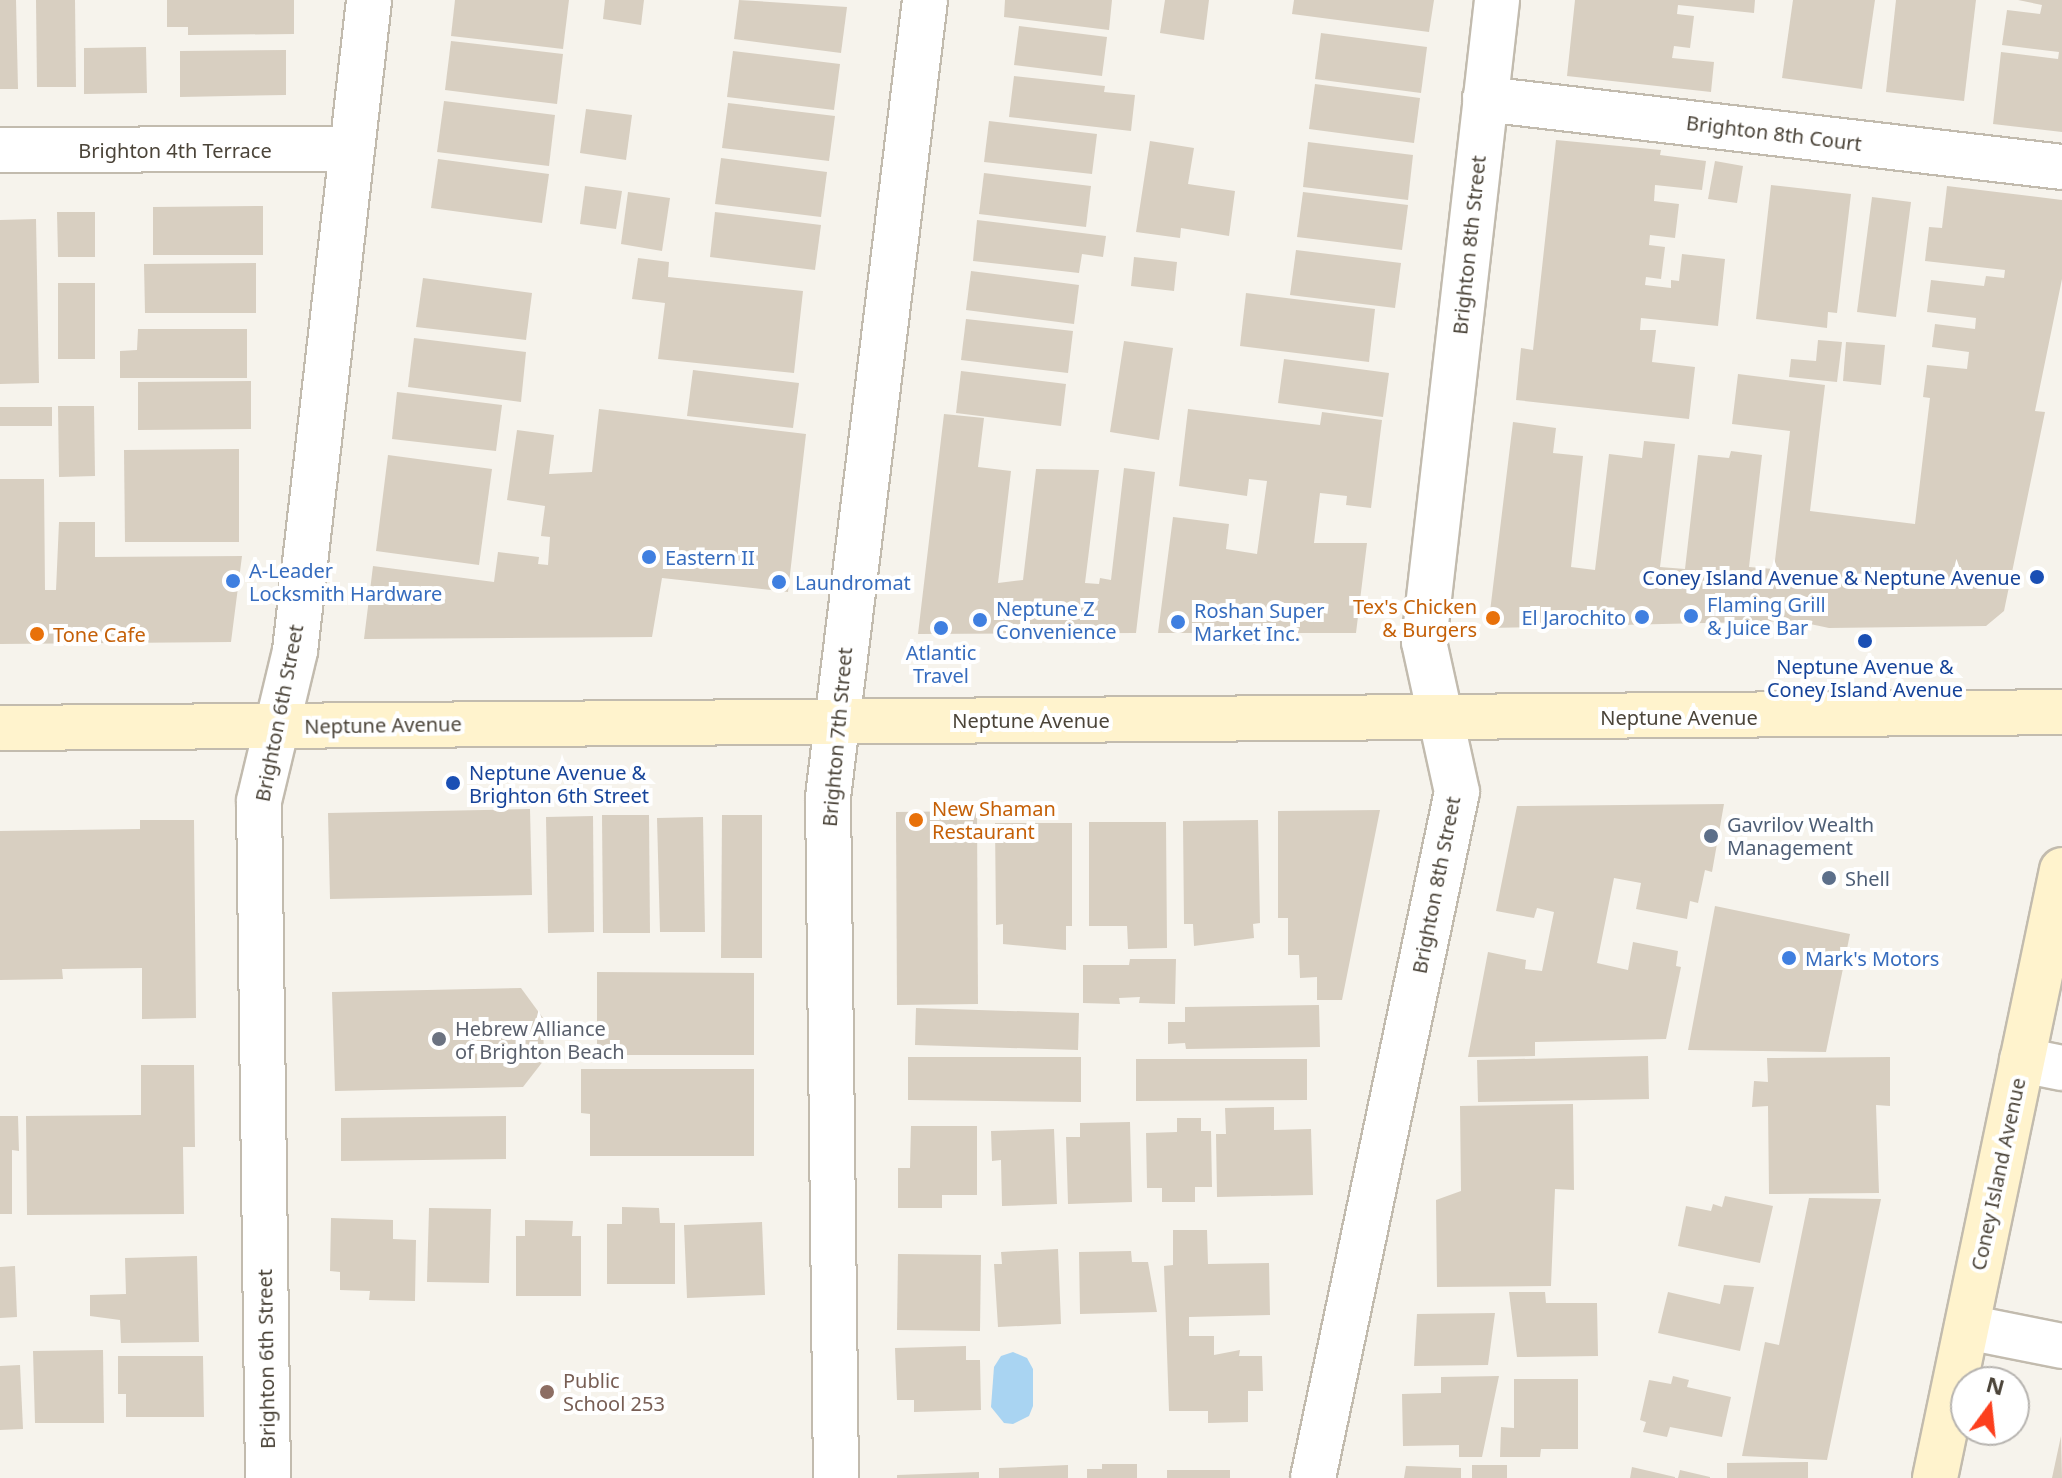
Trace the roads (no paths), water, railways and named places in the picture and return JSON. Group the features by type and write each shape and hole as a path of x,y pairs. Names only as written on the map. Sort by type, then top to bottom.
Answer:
{"main road":[{"name":"Neptune Avenue","path":"0,728 2062,712"},
{"name":"Coney Island Avenue","path":"1935,1478 1967,1327 2042,1064 2062,870"}],"street":[{"name":"Brighton 6th Street","path":"268,1478 259,801 295,651 369,0"},
{"name":"Brighton 7th Street","path":"836,1478 828,797 925,0"},
{"name":"Brighton 8th Street","path":"1313,1478 1457,792 1424,642 1497,0"},
{"name":"Brighton 8th Court","path":"1485,99 2062,167"},
{"name":"Brighton 4th Terrace","path":"0,150 350,149"},
{"path":"1967,1327 2062,1346"}],"water":[{"path":"1013,1352 1027,1358 1033,1369 1033,1406 1029,1416 1013,1424 1004,1423 991,1407 994,1367 1001,1356"}],"place":[{"name":"Eastern II","path":"649,557"},
{"name":"Coney Island Avenue & Neptune Avenue","path":"2037,577"},
{"name":"A-Leader Locksmith Hardware","path":"233,581"},
{"name":"Laundromat","path":"779,582"},
{"name":"Flaming Grill & Juice Bar","path":"1691,616"},
{"name":"El Jarochito","path":"1642,617"},
{"name":"Tex's Chicken & Burgers","path":"1493,618"},
{"name":"Neptune Z Convenience","path":"980,620"},
{"name":"Roshan Super Market Inc.","path":"1178,622"},
{"name":"Atlantic Travel","path":"941,628"},
{"name":"Tone Cafe","path":"37,634"},
{"name":"Neptune Avenue & Coney Island Avenue","path":"1865,641"},
{"name":"Neptune Avenue & Brighton 6th Street","path":"453,783"},
{"name":"New Shaman Restaurant","path":"916,820"},
{"name":"Gavrilov Wealth Management","path":"1711,836"},
{"name":"Shell","path":"1829,878"},
{"name":"Mark's Motors","path":"1789,958"},
{"name":"Hebrew Alliance of Brighton Beach","path":"439,1039"},
{"name":"Public School 253","path":"547,1392"}]}
